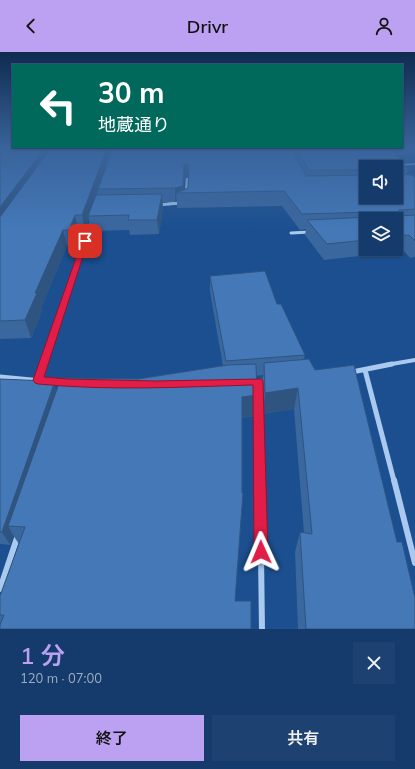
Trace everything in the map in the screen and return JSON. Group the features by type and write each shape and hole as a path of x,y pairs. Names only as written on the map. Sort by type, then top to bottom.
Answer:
{"street":[{"path":"152,205 176,205 186,202 186,180"},
{"path":"38,380 92,220"},
{"path":"290,233 313,232"},
{"path":"343,373 415,360"},
{"path":"365,370 415,563"},
{"path":"0,377 68,383 66,390"},
{"path":"243,382 274,380"},
{"path":"258,382 262,629"},
{"path":"0,589 19,530"}],"building":[{"path":"0,175 24,175 0,207"},
{"path":"31,175 97,175 82,215 75,215 69,230 63,230 35,293 37,293 25,320 0,321 0,217"},
{"path":"103,175 184,175 183,186 175,188 98,189"},
{"path":"189,175 359,175 359,204 403,204 403,175 411,175 415,178 415,209 399,210 398,212 302,214 284,191 176,193 188,188"},
{"path":"162,194 157,220 128,220 129,215 88,216 96,195"},
{"path":"415,215 415,241 409,235 403,235 403,216"},
{"path":"359,218 359,241 327,244 307,220"},
{"path":"265,271 277,304 281,304 305,355 226,361 210,276"},
{"path":"309,359 315,370 354,365 397,542 402,542 415,598 415,629 306,629 300,532 312,534 298,388 265,393 264,363"},
{"path":"256,364 257,395 242,397 243,493 235,601 251,601 251,629 0,629 4,615 0,615 0,596 25,527 8,526 61,378 138,379 228,365"},
{"path":"0,379 48,381 46,384 54,384 2,532 0,532"}],"route":[{"path":"85,241 38,380 68,383 155,384 258,382 261,552"}]}
